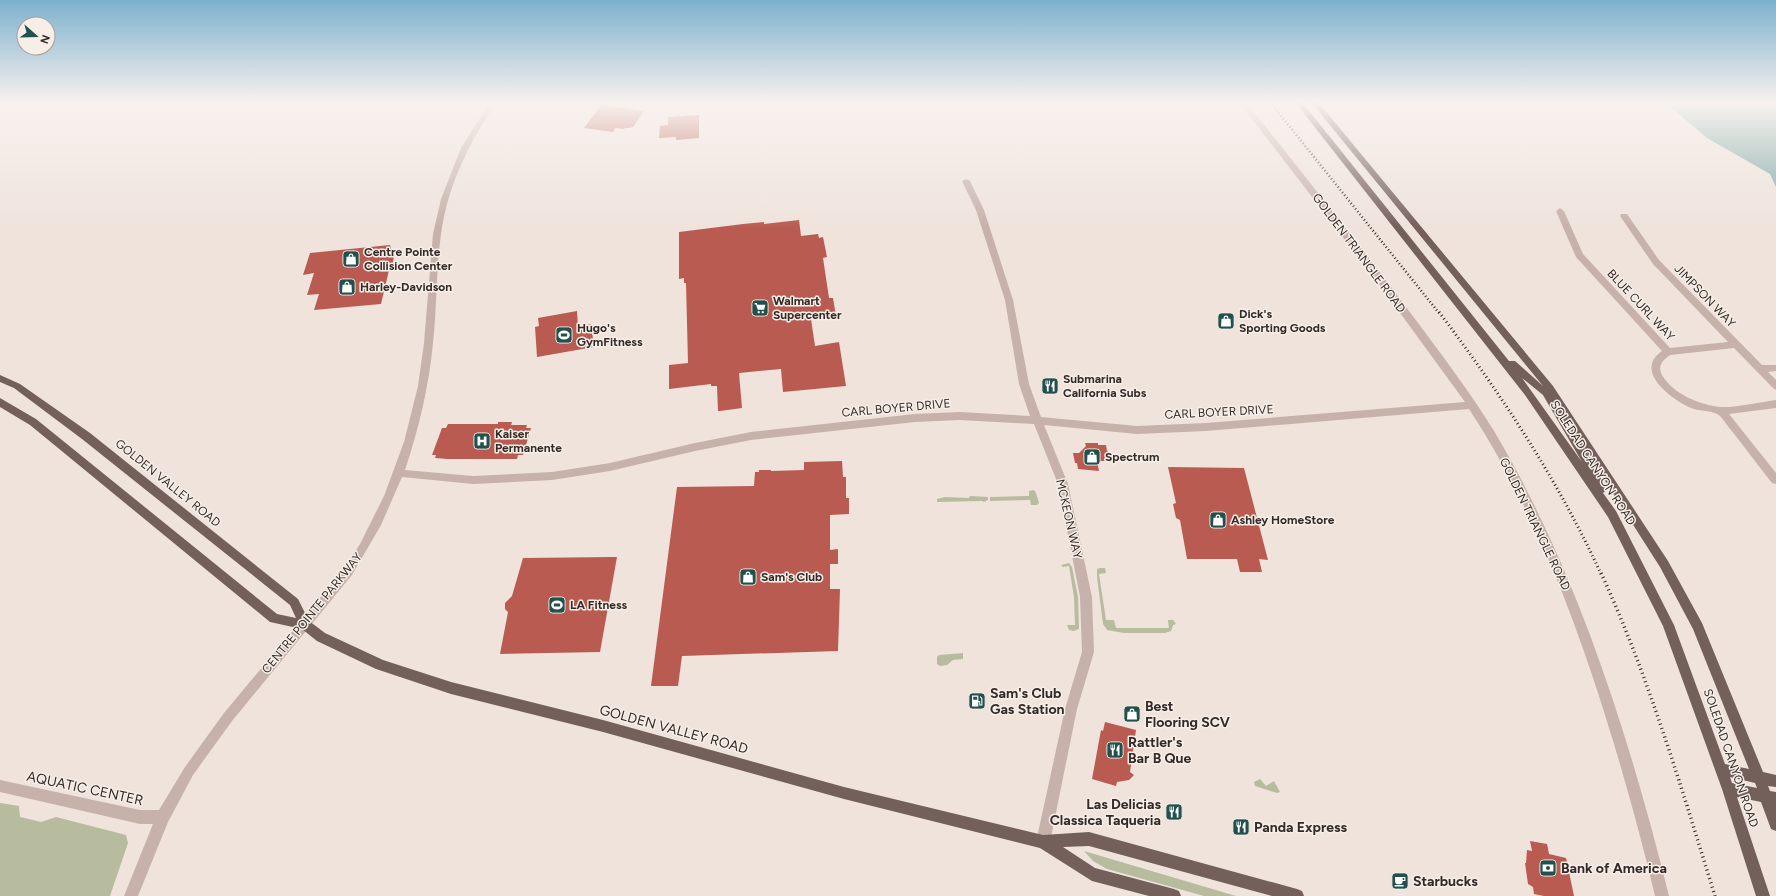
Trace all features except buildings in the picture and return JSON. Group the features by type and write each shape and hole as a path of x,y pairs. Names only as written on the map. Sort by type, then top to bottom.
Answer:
{"main road":[{"name":"SOLEDAD CANYON ROAD","path":"1331,144 1537,403 1612,514 1668,625 1721,769 1763,896"},
{"path":"1338,144 1355,168 1357,176"},
{"name":"SOLEDAD CANYON ROAD","path":"1348,144 1551,393 1664,564 1698,627 1759,778 1771,797 1776,824"},
{"path":"1495,349 1538,388 1551,393 1594,474 1612,514"},
{"name":"GOLDEN VALLEY ROAD","path":"0,378 17,386 86,436 168,503 294,602 305,625 321,638 380,665 451,688 603,726 844,793 1044,842 1089,839 1297,896"},
{"name":"GOLDEN VALLEY ROAD","path":"0,402 33,422 148,518 274,618 305,625"},
{"path":"1721,769 1776,781"},
{"path":"1728,789 1771,797"},
{"name":"GOLDEN VALLEY ROAD","path":"1044,842 1092,874 1174,896"}],"street":[{"name":"CENTRE POINTE PARKWAY","path":"131,896 152,842 164,817 190,771 209,742 336,587 362,551 384,511 399,473 414,424 424,379 429,337 436,244 441,212 446,193 461,156 468,144"},
{"name":"GOLDEN TRIANGLE ROAD","path":"1275,144 1340,226 1471,404 1490,434 1526,501 1569,597 1604,691 1653,857 1662,896"},
{"name":"MCKEON WAY","path":"966,181 980,210 1009,300 1024,384 1036,420 1063,484 1086,596 1088,642 1085,665 1071,709 1056,775 1044,842"},
{"name":"BLUE CURL WAY","path":"1560,211 1579,255 1668,352 1658,358 1656,364 1656,372 1662,383 1676,395 1694,405 1722,411"},
{"name":"JIMPSON WAY","path":"1624,216 1656,262 1776,386"},
{"path":"1668,352 1735,345"},
{"path":"1759,369 1776,368"},
{"name":"CARL BOYER DRIVE","path":"399,473 473,480 532,478 610,467 709,444 778,432 934,417 997,417 1136,430 1206,427 1387,413 1471,404"},
{"path":"1722,411 1776,404"},
{"path":"1722,411 1776,480"},
{"name":"AQUATIC CENTER","path":"0,786 140,817 164,817"}],"green space":[{"path":"1034,490 1039,503 1037,505 1031,505 1030,500 990,501 990,497 1029,496 1029,491"},
{"path":"970,496 988,497 988,500 984,502 937,502 937,499 945,497 969,498"},
{"path":"1069,563 1072,567 1078,597 1079,629 1074,631 1069,630 1067,625 1075,625 1074,597 1069,566 1063,567 1061,565"},
{"path":"1105,568 1106,573 1099,574 1106,620 1114,620 1116,628 1169,628 1168,620 1173,620 1176,624 1173,625 1171,631 1165,633 1124,633 1107,630 1103,624 1097,577 1097,569"},
{"path":"963,653 963,659 953,660 947,665 940,666 937,664 937,657 939,655"},
{"path":"1260,779 1266,786 1274,781 1280,792 1277,793 1255,786 1254,782"},
{"path":"0,803 19,806 20,817 41,822 56,817 126,835 128,843 110,896 0,896"},
{"path":"1084,851 1236,896 1204,896 1107,869 1093,861"}],"water":[{"path":"1717,144 1776,144 1776,187 1770,174"}],"railway":[{"path":"1303,144 1439,313"},
{"path":"1439,312 1484,374 1527,438 1566,505 1601,574"},
{"path":"1601,573 1649,692 1677,773 1715,896"}],"place":[{"name":"Centre Pointe Collision Center","path":"351,259"},
{"name":"Harley-Davidson","path":"347,287"},
{"name":"Walmart Supercenter","path":"760,308"},
{"name":"Dick's Sporting Goods","path":"1226,321"},
{"name":"Hugo's GymFitness","path":"564,335"},
{"name":"Submarina California Subs","path":"1050,386"},
{"name":"Kaiser Permanente","path":"482,441"},
{"name":"Spectrum","path":"1092,457"},
{"name":"Ashley HomeStore","path":"1218,520"},
{"name":"Sam's Club","path":"748,577"},
{"name":"LA Fitness","path":"557,605"},
{"name":"Sam's Club Gas Station","path":"977,701"},
{"name":"Best Flooring SCV","path":"1132,714"},
{"name":"Rattler's Bar B Que","path":"1115,750"},
{"name":"Las Delicias Classica Taqueria","path":"1174,812"},
{"name":"Panda Express","path":"1241,827"},
{"name":"Bank of America","path":"1548,868"},
{"name":"Starbucks","path":"1400,881"}]}
